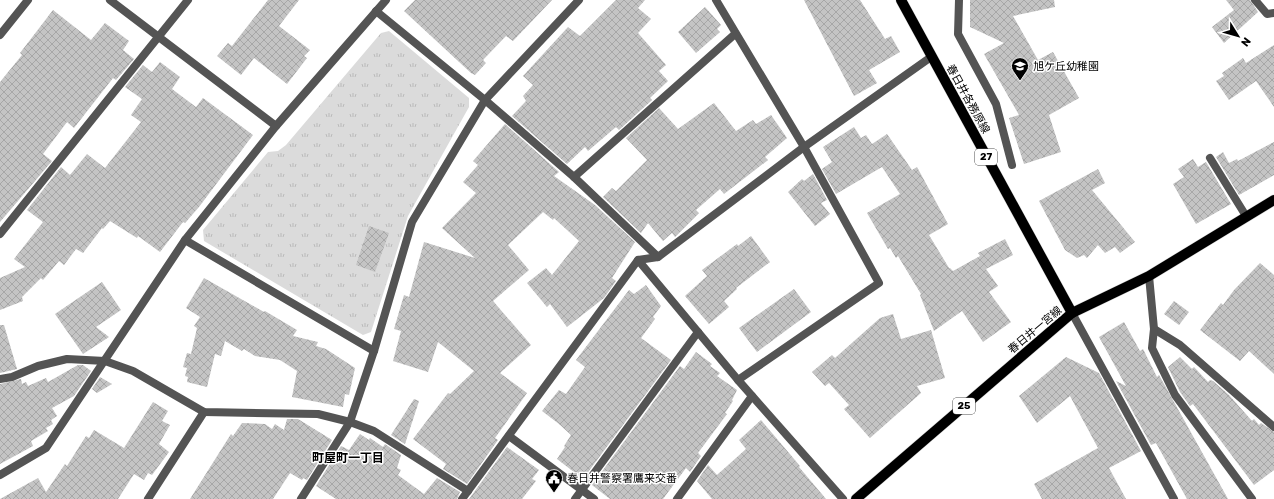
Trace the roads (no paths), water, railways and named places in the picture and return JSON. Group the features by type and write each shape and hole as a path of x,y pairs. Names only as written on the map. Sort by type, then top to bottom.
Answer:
{"main road":[{"name":"春日井各務原線","path":"901,0 1072,314"},
{"name":"春日井一宮線","path":"856,499 1072,314 1149,276 1274,200"}],"street":[{"path":"0,35 28,0"},
{"path":"110,0 276,126"},
{"path":"0,234 188,0"},
{"path":"0,475 46,448 185,240 276,126 386,0"},
{"path":"301,499 350,422 374,351 412,222 485,100 578,0"},
{"path":"716,0 804,147 879,283 738,380"},
{"path":"959,0 958,34 996,104 1012,165"},
{"path":"1255,0 1267,14 1274,13"},
{"path":"376,11 485,100 574,177 658,257"},
{"path":"574,177 735,34"},
{"path":"462,499 638,260 658,257 804,147 931,57"},
{"path":"1210,158 1246,216"},
{"path":"185,240 374,351"},
{"path":"638,260 738,380 843,499"},
{"path":"1149,276 1154,329 1152,348 1175,395 1252,499"},
{"path":"1072,314 1174,499"},
{"path":"1154,329 1180,345 1274,427"},
{"path":"575,499 698,332"},
{"path":"0,379 12,377 38,366 67,359 105,361 133,371 204,412 318,414 350,422 374,432 468,490"},
{"path":"677,499 752,396"},
{"path":"148,499 204,412"},
{"path":"509,436 594,499"}],"place":[{"name":"旭ケ丘幼稚園","path":"1020,81"},
{"name":"春日井警察署鷹来交番","path":"554,493"}],"district":[{"name":"町屋町一丁目","path":"348,458"}]}
